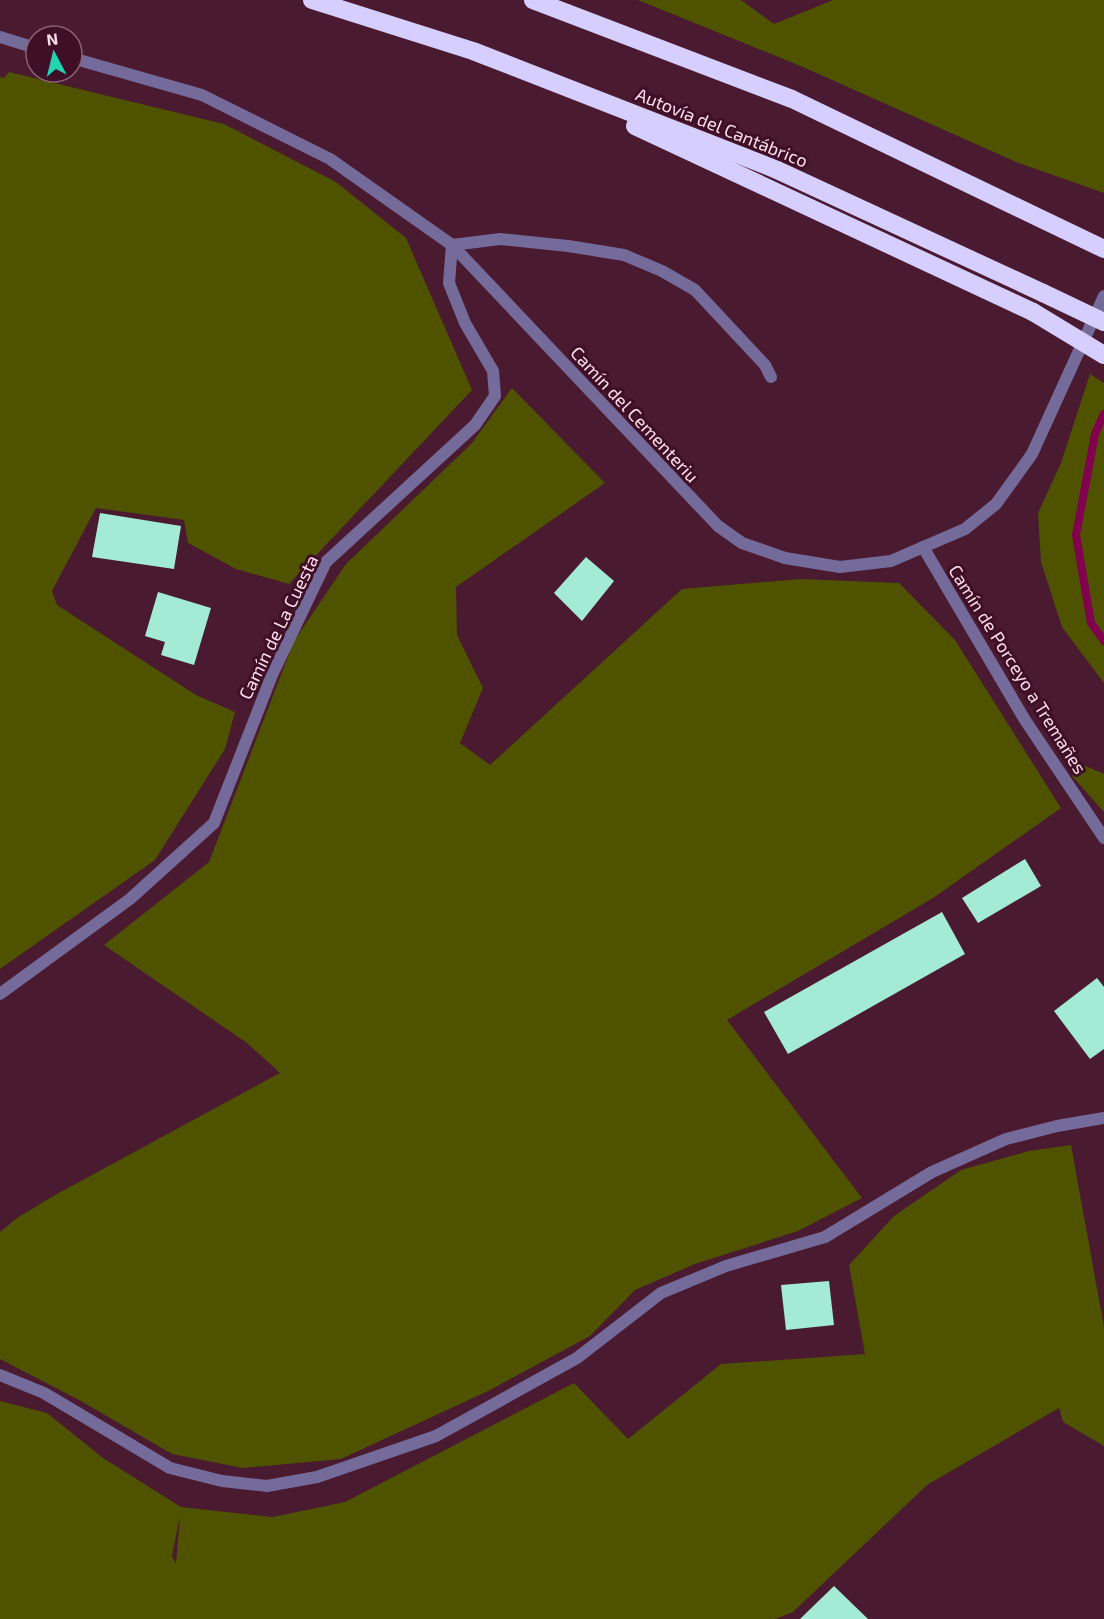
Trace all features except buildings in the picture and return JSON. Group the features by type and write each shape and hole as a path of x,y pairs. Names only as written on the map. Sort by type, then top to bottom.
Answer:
{"highway":[{"name":"Autovía del Cantábrico","path":"312,0 473,51 775,169 1104,322"},
{"path":"533,0 792,99 1104,249"},
{"path":"473,51 1033,312 1104,355"}],"street":[{"path":"0,37 24,44"},
{"name":"Camín del Cementeriu","path":"84,61 202,95 330,159 452,245 710,519 742,543 785,558 840,567 891,561 965,529 996,504 1032,454 1104,296"},
{"path":"452,245 501,239 624,255 662,271 695,290 765,365 771,378"},
{"name":"Camín de La Cuesta","path":"0,994 130,899 214,823 272,675 326,562 475,425 495,396 493,371 465,323 449,283 452,245"},
{"name":"Camín de Porceyo a Tremañes","path":"923,547 1025,720 1104,838"},
{"path":"0,1375 44,1394 170,1468 222,1481 267,1486 317,1477 436,1436 577,1358 661,1293 726,1266 825,1237 932,1172 1005,1139 1057,1126 1104,1118"}],"shaded area":[{"path":"638,0 741,0 774,24 833,0 1104,0 1104,193 1016,162 803,67"},
{"path":"9,72 24,76 24,84 59,84 224,124 336,182 406,238 472,390 289,584 236,569 188,543 184,520 96,508 52,591 57,605 196,695 235,712 225,749 155,860 0,969 0,77 4,78"},
{"path":"1090,374 1104,383 1104,683 1062,627 1041,562 1038,513 1061,463"},
{"path":"512,388 605,483 456,587 457,635 483,688 460,743 490,765 682,589 801,579 899,583 955,640 1061,808 933,898 727,1020 862,1198 798,1231 695,1264 635,1290 590,1336 488,1391 341,1459 243,1468 172,1454 79,1400 0,1359 0,1232 17,1218 55,1195 280,1073 247,1043 104,945 209,862 294,641 346,564 472,443"},
{"path":"1072,760 1104,774 1104,812 1072,776"},
{"path":"1071,1145 1104,1327 1104,1446 1063,1422 1059,1408 927,1485 793,1612 775,1619 0,1619 0,1401 47,1413 103,1458 181,1507 273,1517 345,1502 574,1383 628,1439 721,1364 865,1354 849,1265 894,1216 961,1170 1029,1151","holes":["180,1516 176,1564 172,1556"]}],"waterway":[{"path":"1104,414 1095,434 1076,535 1091,623 1104,641"}]}
